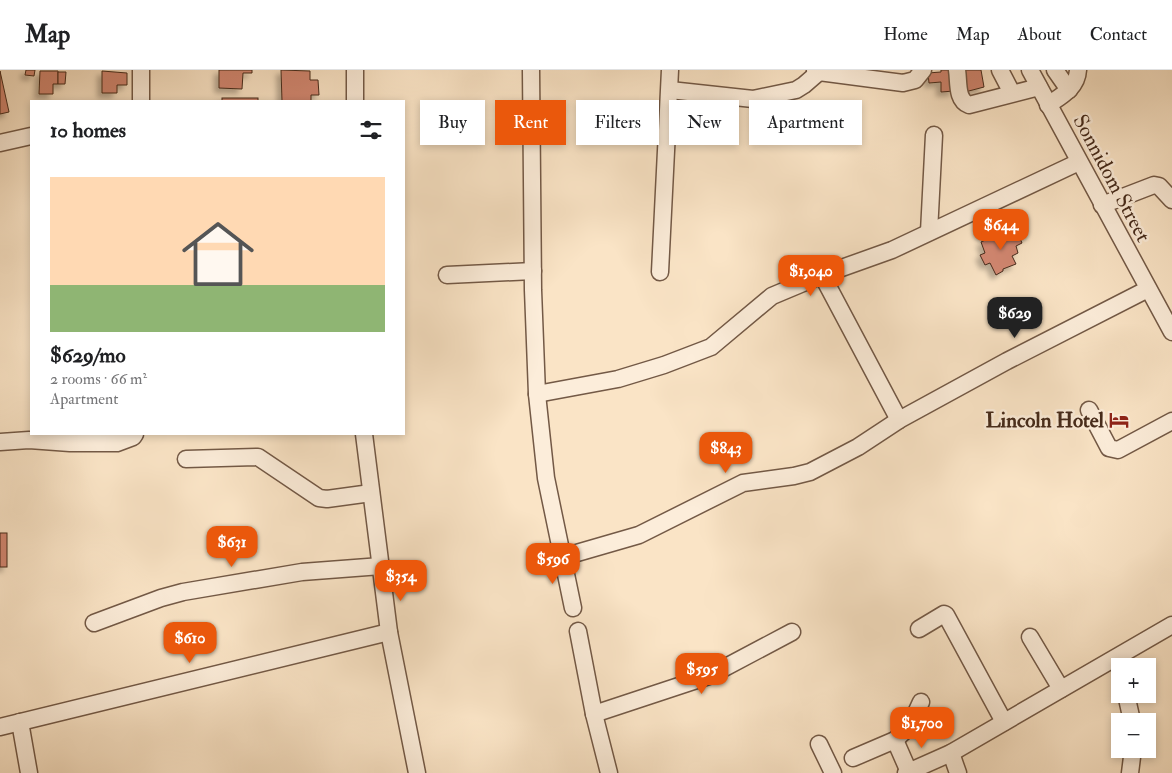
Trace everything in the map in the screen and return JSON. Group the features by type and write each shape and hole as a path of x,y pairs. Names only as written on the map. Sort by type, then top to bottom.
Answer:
{"street":[{"path":"141,70 141,100"},
{"path":"354,100 355,70"},
{"path":"531,70 533,271 537,394 546,478 573,608"},
{"path":"660,272 670,70"},
{"path":"670,90 753,98 796,90 804,85 817,71 903,83 915,80 923,70"},
{"path":"957,70 960,98 963,103 969,106 1039,87"},
{"path":"1000,70 1012,93"},
{"name":"Sonnidom Street","path":"1030,70 1172,332"},
{"path":"1055,70 1069,90"},
{"path":"1048,105 1069,90 1075,82 1078,70"},
{"path":"929,232 934,135"},
{"path":"0,142 30,136"},
{"path":"537,394 618,379 664,366 711,347 772,296 822,275 892,250 1079,162"},
{"path":"1102,205 1154,185 1159,186 1172,200"},
{"path":"447,275 533,271"},
{"path":"822,275 899,420"},
{"path":"563,557 639,534 743,483 810,472 875,437 899,420 1007,361 1148,289"},
{"path":"1089,410 1109,448 1118,450 1172,421"},
{"path":"0,442 29,440 70,443 117,443 134,435"},
{"path":"364,435 389,632 417,773"},
{"path":"186,459 258,457 319,498 327,499 371,493"},
{"path":"94,623 161,598 183,592 302,572 380,566"},
{"path":"918,629 944,614 946,615 1004,722"},
{"path":"1126,658 1172,625"},
{"path":"578,631 594,714 609,773"},
{"path":"0,727 389,632"},
{"path":"594,714 710,676 792,632"},
{"path":"1030,637 1060,689"},
{"path":"895,740 908,772 950,753 1060,689 1111,667"},
{"path":"853,758 895,740 910,726 920,702"},
{"path":"20,722 29,773"},
{"path":"819,744 833,773"},
{"path":"950,753 958,773"},
{"path":"1130,773 1131,758"}],"building":[{"path":"26,70 35,70 34,76 25,75"},
{"path":"219,70 252,70 252,73 243,73 242,89 219,88"},
{"path":"281,70 310,71 310,80 318,80 319,95 311,95 311,100 282,100"},
{"path":"941,70 953,70 954,91 941,92 941,82 929,83 928,73 941,72"},
{"path":"960,70 981,70 984,87 965,92"},
{"path":"0,71 9,112 0,114"},
{"path":"40,71 58,71 58,84 53,84 53,94 39,94"},
{"path":"102,71 127,73 127,85 117,85 117,93 102,93"},
{"path":"58,72 66,72 65,84 58,84"},
{"path":"222,98 258,98 258,100 222,100"},
{"path":"1016,229 1022,243 1016,246 1018,253 1012,256 1016,264 1003,269 1003,271 996,275 990,263 985,265 980,255 985,253 981,242 996,235 997,238"},
{"path":"0,533 7,533 7,567 0,567"}],"place":[{"name":"Lincoln Hotel","path":"1119,420"}]}
